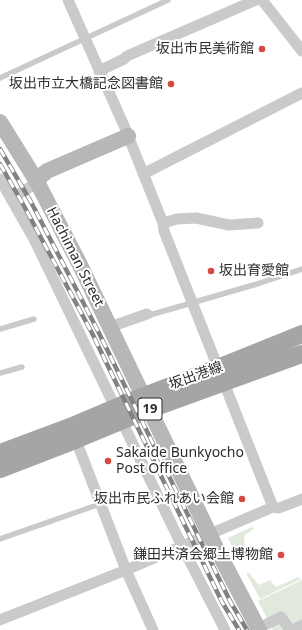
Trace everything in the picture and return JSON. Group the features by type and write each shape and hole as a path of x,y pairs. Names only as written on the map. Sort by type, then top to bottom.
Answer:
{"main road":[{"name":"坂出港線","path":"222,375 302,334"},
{"name":"坂出港線","path":"0,469 73,434 147,403 222,375 302,354"},
{"name":"坂出港線","path":"0,453 73,434"}],"street":[{"path":"68,0 128,136 273,507"},
{"path":"99,71 124,60 127,56 256,0"},
{"path":"262,0 302,51"},
{"path":"143,174 302,93"},
{"name":"Hachiman Street","path":"0,122 36,180 80,265 209,534 238,592 259,628"},
{"path":"11,198 30,187 36,180 47,172 128,136"},
{"path":"0,179 38,248 182,546 225,630"},
{"path":"163,223 196,218 229,225 258,223"},
{"path":"110,327 147,314"},
{"path":"73,434 126,570 153,630"},
{"path":"0,620 126,570 273,507 279,508 302,499"},
{"path":"259,628 281,617 290,630"},
{"path":"293,630 302,625"}],"lane":[{"path":"0,78 168,0"},
{"path":"147,314 150,316 257,284 302,268"},
{"path":"0,329 34,319"},
{"path":"0,373 22,367"},
{"path":"0,539 100,504"}],"shaded area":[{"path":"252,527 254,529 245,535 244,542 247,555 240,562 228,538"},
{"path":"246,573 249,573 259,585 270,580 276,587 298,577 301,579 260,599"},
{"path":"302,580 302,630 273,630 258,601"}],"railway":[{"path":"0,149 31,202 98,331 230,601 247,630"},
{"path":"0,164 92,333 222,602 239,630"}],"place":[{"name":"坂出市民美術館","path":"262,49"},
{"name":"坂出市立大橋記念図書館","path":"171,84"},
{"name":"坂出育愛館","path":"211,271"},
{"name":"Sakaide Bunkyocho Post Office","path":"108,461"},
{"name":"坂出市民ふれあい会館","path":"242,499"},
{"name":"鎌田共済会郷土博物館","path":"281,555"}]}
